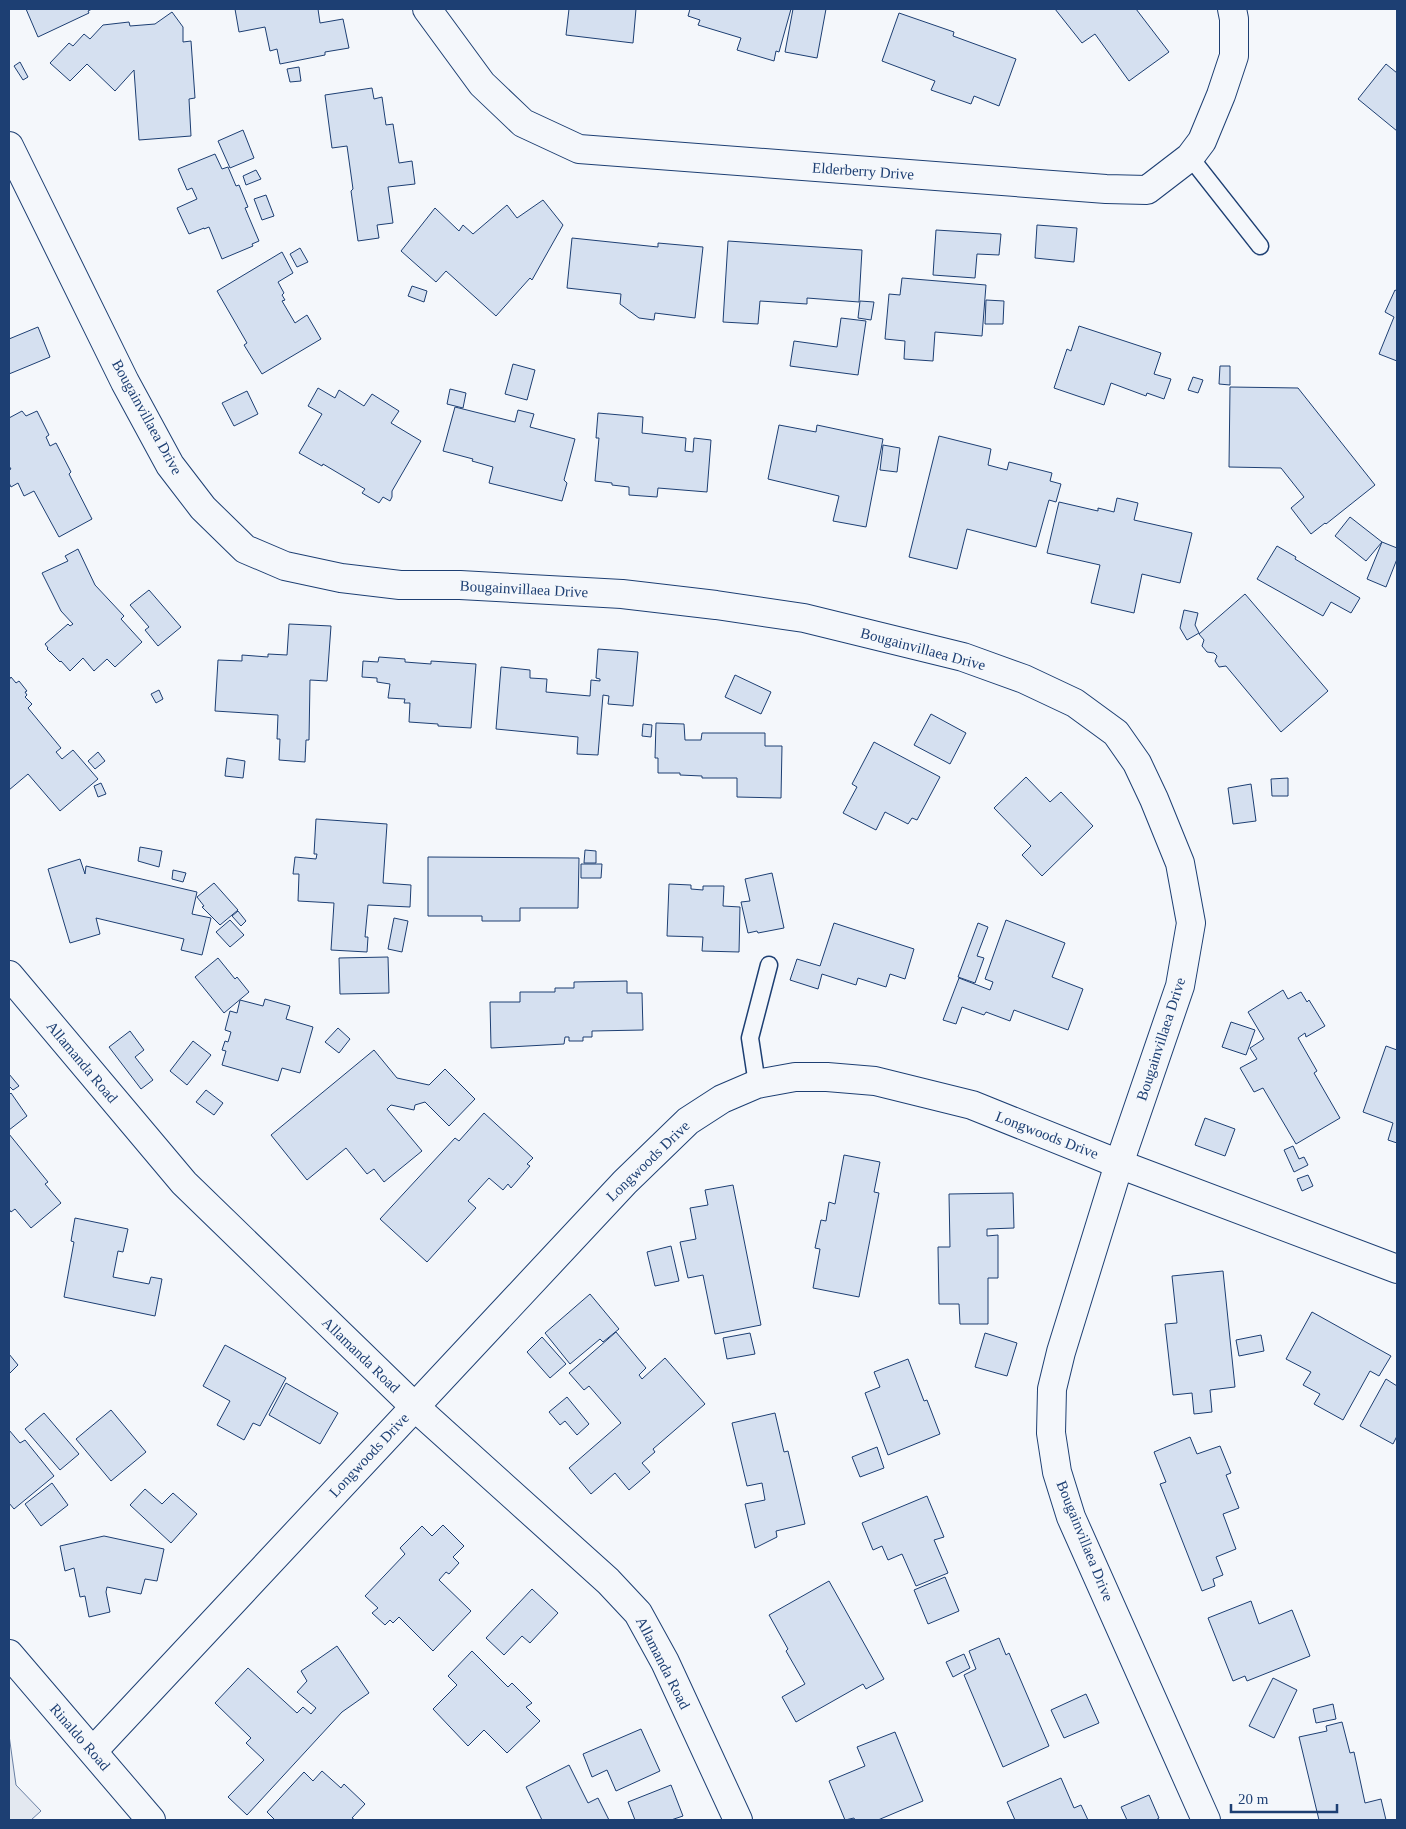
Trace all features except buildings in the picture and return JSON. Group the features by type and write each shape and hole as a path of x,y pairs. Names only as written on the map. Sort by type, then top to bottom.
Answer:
{"street":[{"name":"Elderberry Drive","path":"427,9 482,84 522,123 579,149 1147,190 1190,157 1202,141 1234,56 1234,19 1232,9"},
{"name":"Bougainvillaea Drive","path":"9,146 125,382 170,465 203,508 245,549 285,566 340,578 400,585 460,585 622,594 804,618 963,657 1024,679 1075,703 1116,733 1137,763 1154,798 1180,864 1192,923 1180,986 1119,1164 1061,1352 1052,1389 1051,1433 1057,1472 1072,1516 1206,1820"},
{"name":"Allamanda Road","path":"9,975 184,1183 415,1406 608,1581 638,1612 666,1662 738,1820"},
{"name":"Longwoods Drive","path":"92,1751 625,1182 688,1121 722,1099 757,1084 795,1076 875,1081 972,1105 1119,1164 1397,1269"},
{"name":"Rinaldo Road","path":"9,1654 150,1820"}],"lane":[{"path":"1190,157 1260,246"},
{"path":"757,1084 750,1038 768,965"}],"shaded area":[{"path":"9,1735 16,1785 41,1811 31,1820 9,1820"}]}
